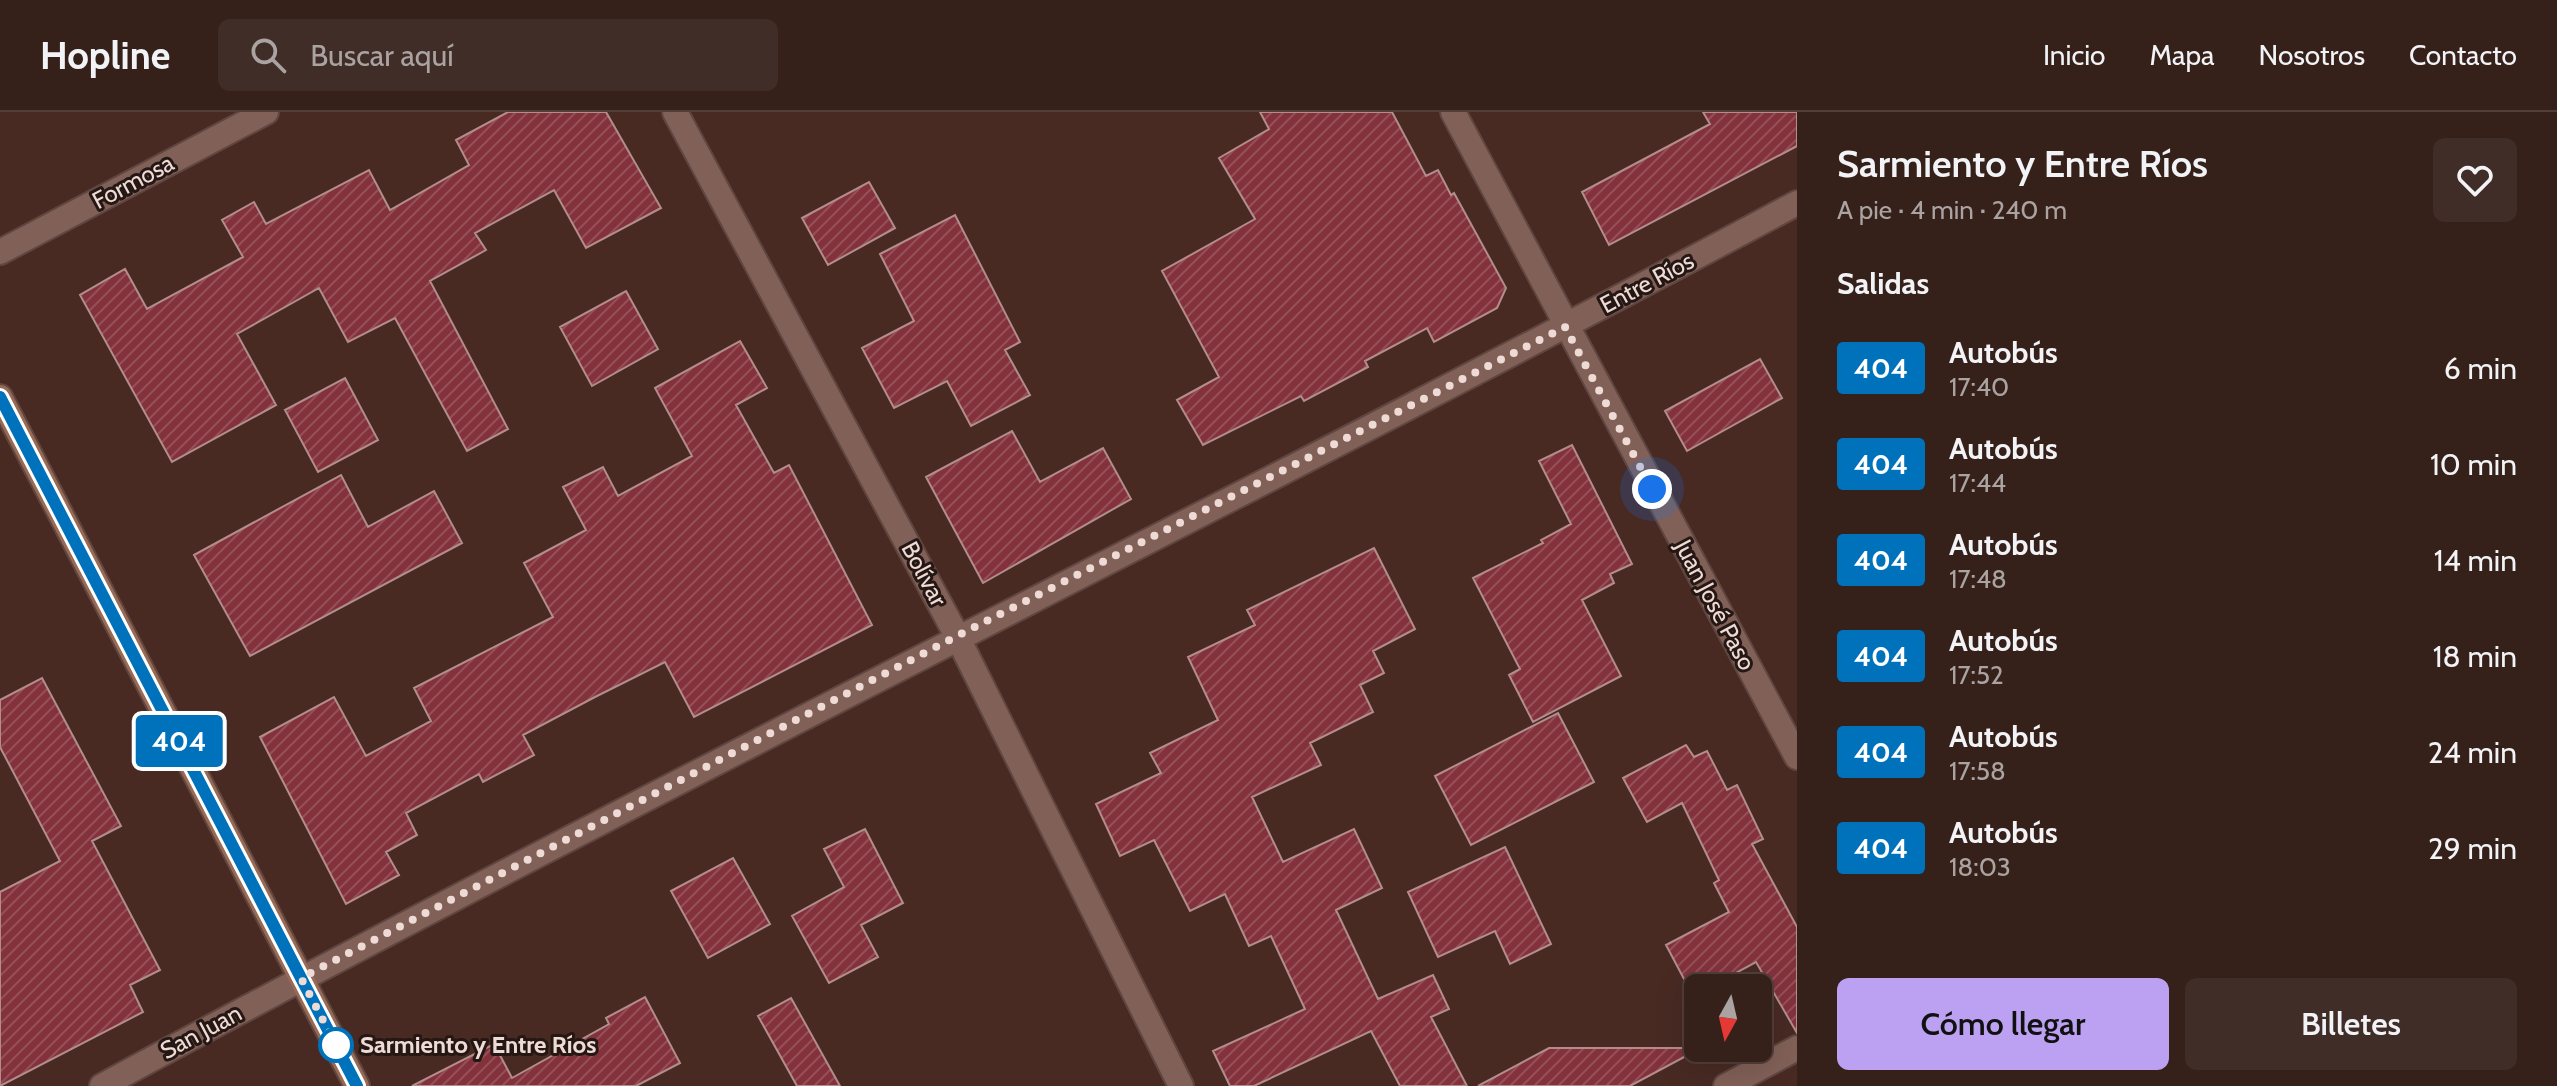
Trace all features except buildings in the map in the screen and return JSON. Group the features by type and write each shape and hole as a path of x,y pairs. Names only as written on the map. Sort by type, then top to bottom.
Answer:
{"main road":[{"path":"0,397 357,1086"}],"street":[{"name":"Formosa","path":"0,252 266,112"},
{"name":"Bolívar","path":"675,112 957,636 1181,1086"},
{"name":"Juan José Paso","path":"1453,112 1797,757"},
{"name":"Entre Ríos","path":"301,978 957,636 1565,327 1797,203"},
{"name":"San Juan","path":"102,1086 301,978"},
{"path":"1726,1086 1797,1048"}],"bus line":[{"name":"404","path":"0,397 357,1086"}],"place":[{"name":"Sarmiento y Entre Ríos","path":"336,1045"}],"route":[{"path":"336,1045 301,978 957,636 1565,327 1652,489"}]}
